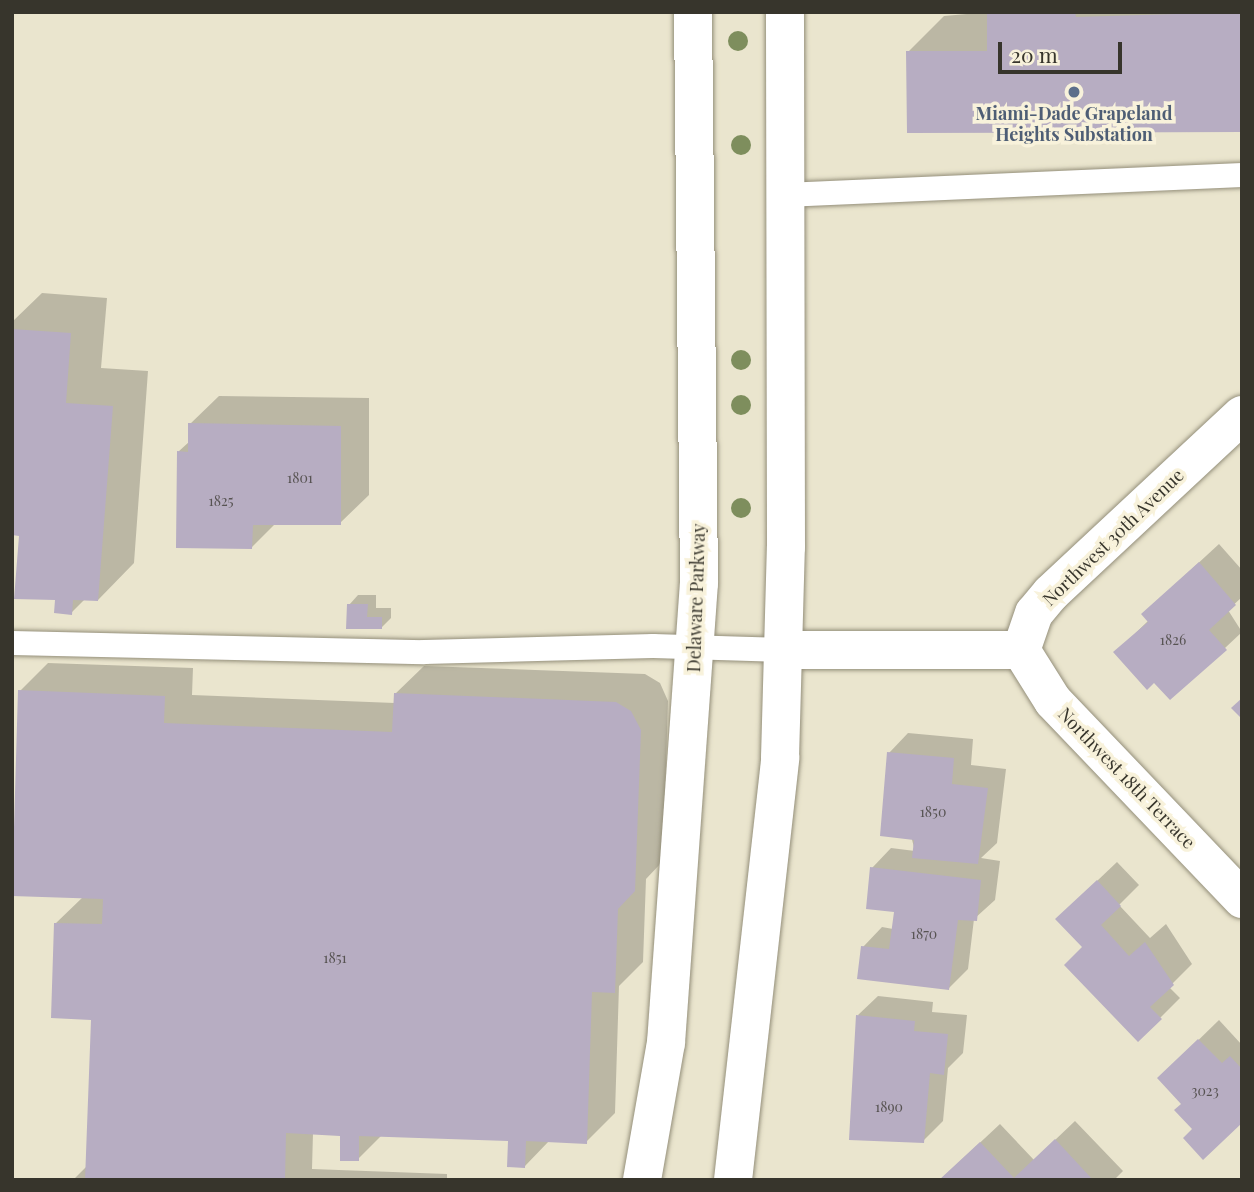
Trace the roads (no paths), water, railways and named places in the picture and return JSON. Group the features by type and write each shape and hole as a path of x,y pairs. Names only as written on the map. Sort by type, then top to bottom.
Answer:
{"street":[{"name":"Delaware Parkway","path":"642,1180 666,1043 696,646 693,12"},
{"path":"733,1180 779,772 784,650 785,12"},
{"name":"Northwest 30th Avenue","path":"1021,650 1034,613 1051,593 1242,415"},
{"path":"784,650 1021,650"},
{"name":"Northwest 18th Terrace","path":"1021,650 1053,701 1242,899"}],"lane":[{"path":"785,195 1242,175"},
{"path":"12,643 424,652 696,646 784,650"}],"place":[{"name":"Miami-Dade Grapeland Heights Substation","path":"1074,92"}]}
